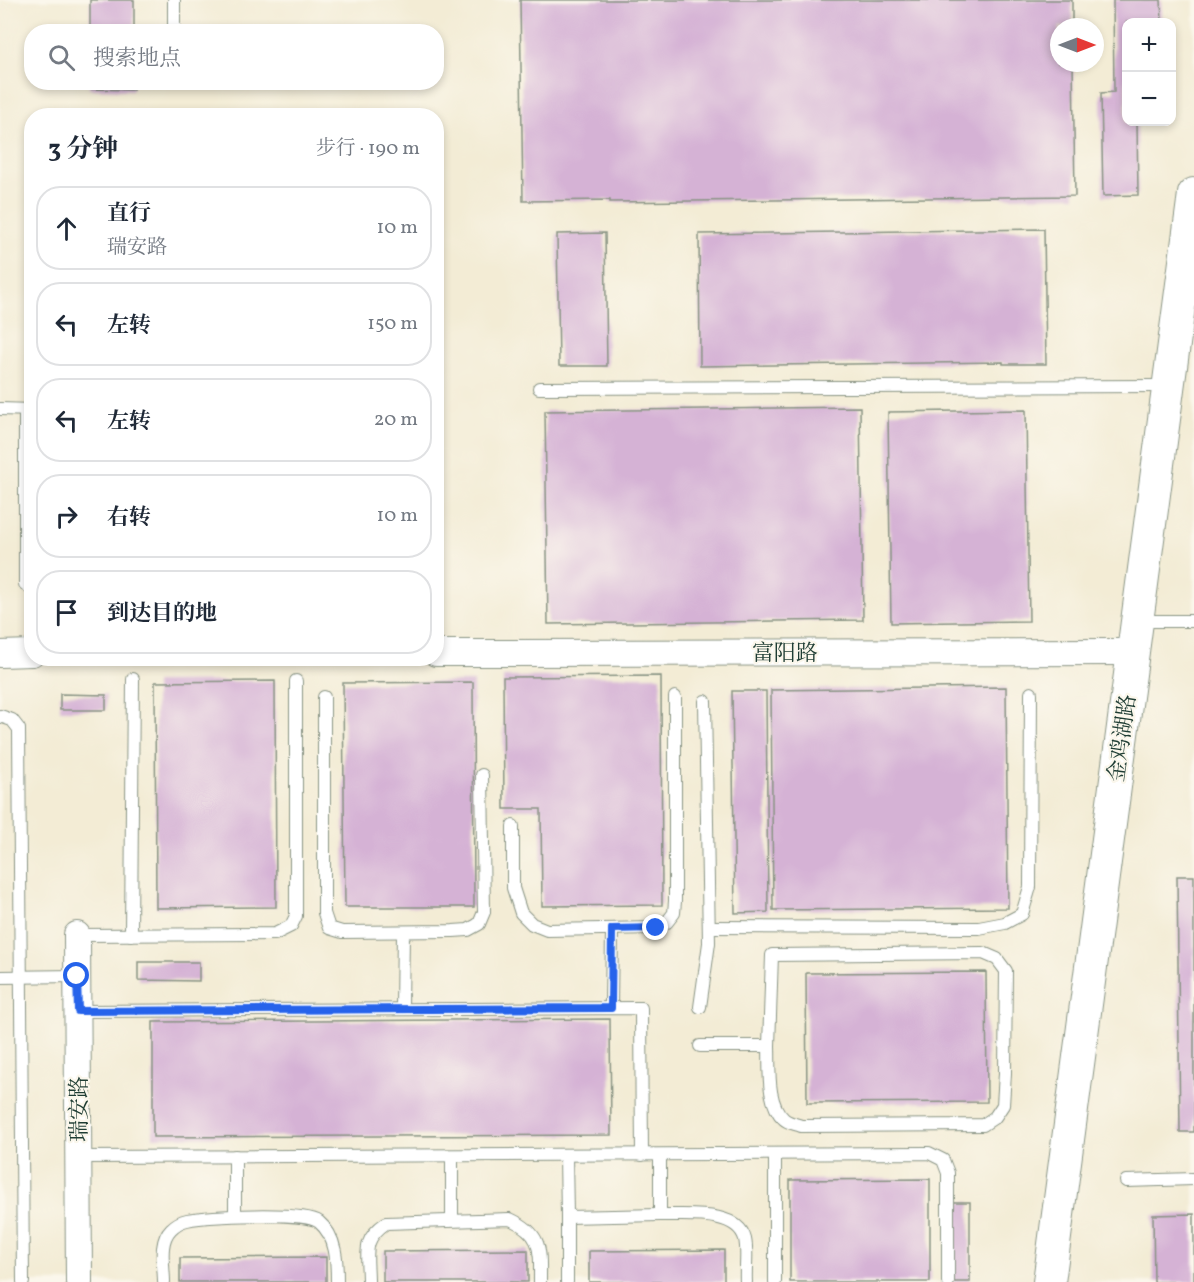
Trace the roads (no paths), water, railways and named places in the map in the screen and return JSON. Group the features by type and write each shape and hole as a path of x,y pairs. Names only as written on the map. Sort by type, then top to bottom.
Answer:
{"street":[{"name":"金鸡湖路","path":"1049,1282 1194,194"},
{"name":"富阳路","path":"444,653 1133,652"},
{"path":"0,654 24,654"},
{"name":"瑞安路","path":"77,935 80,1282"}],"lane":[{"path":"174,0 174,24"},
{"path":"539,388 1168,386"},
{"path":"0,409 24,410"},
{"path":"1137,621 1194,621"},
{"path":"131,935 133,680"},
{"path":"77,935 275,934 291,926 296,916 296,681"},
{"path":"709,927 980,928 1005,923 1022,914 1030,886 1031,693"},
{"path":"324,697 324,913 330,928 342,932 460,931 468,930 479,924 484,912 482,775"},
{"path":"513,826 513,888 521,913 532,924 547,930 656,928 667,922 674,913 675,697"},
{"path":"700,1006 709,944 705,702"},
{"path":"0,716 12,720 19,729 23,1282"},
{"path":"611,1008 612,929"},
{"path":"402,1009 403,932"},
{"path":"984,953 996,959 1006,971 1003,1105 995,1117 983,1125 801,1126 785,1121 776,1109 771,1092 769,1046 772,955 984,953"},
{"path":"0,977 77,976"},
{"path":"78,1011 641,1008 642,1155"},
{"path":"700,1046 769,1046"},
{"path":"79,1157 929,1153 943,1160 948,1173 948,1282"},
{"path":"775,1154 775,1282"},
{"path":"566,1155 567,1282"},
{"path":"660,1155 660,1215"},
{"path":"235,1156 235,1215"},
{"path":"452,1156 452,1220"},
{"path":"1126,1181 1194,1179"},
{"path":"164,1282 163,1241 171,1229 184,1221 235,1215 301,1217 318,1220 334,1246 337,1259 337,1282"},
{"path":"567,1217 660,1215 722,1217 741,1228 745,1241 746,1282"},
{"path":"368,1282 368,1241 374,1231 386,1223 510,1219 523,1225 534,1234 540,1250 540,1282"}]}
